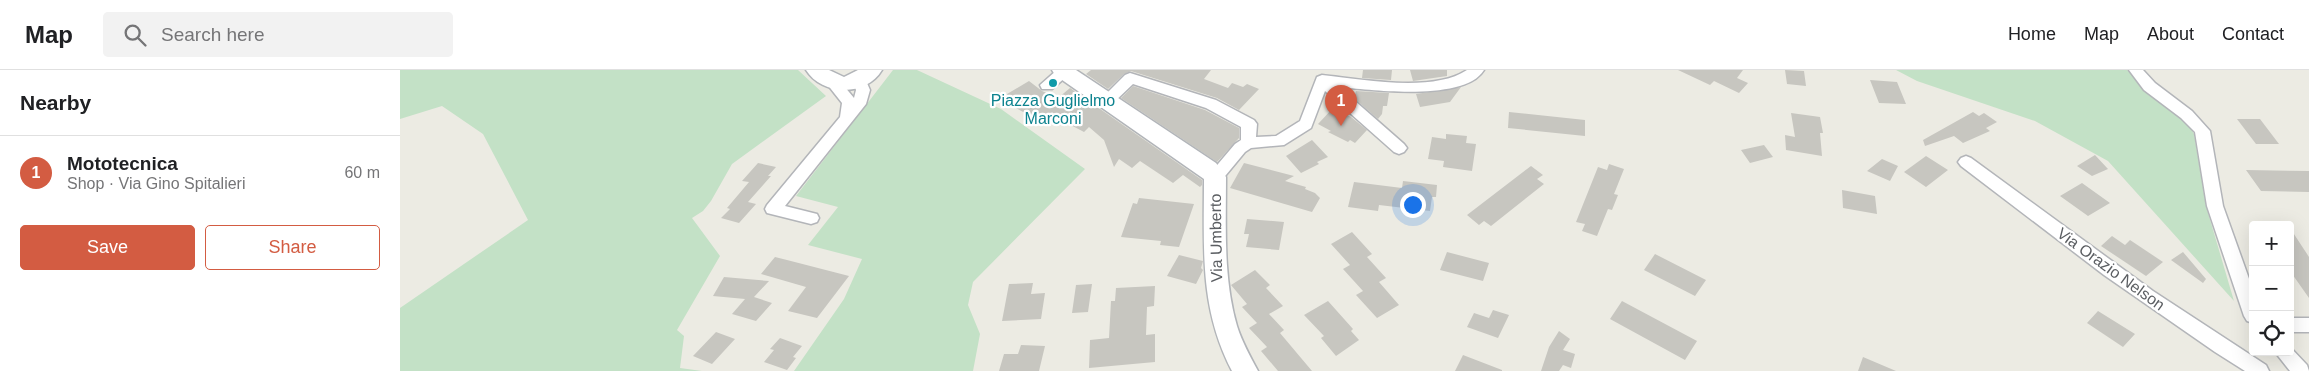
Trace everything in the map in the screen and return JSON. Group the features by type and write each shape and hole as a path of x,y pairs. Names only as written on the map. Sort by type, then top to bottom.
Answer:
{"main road":[{"path":"816,70 834,84 847,84 866,75"},
{"name":"Via Umberto","path":"1068,73 1106,101 1208,169 1215,177 1216,281 1224,326 1236,358 1245,371"}],"street":[{"path":"1322,80 1409,88 1428,87 1455,81 1478,70"},
{"path":"2136,70 2143,79 2195,121 2202,131 2216,206 2251,311"},
{"path":"1048,85 1068,73"},
{"path":"1106,101 1132,74 1211,104 1249,124 1248,143"},
{"path":"811,218 773,209 859,104 866,75"},
{"path":"1215,177 1240,148 1248,143 1279,141 1306,124 1322,80"},
{"path":"1322,80 1399,148"},
{"path":"834,84 848,102 847,119"},
{"name":"Via Orazio Nelson","path":"1966,162 2141,292 2211,341 2260,371"},
{"path":"2294,325 2309,325"},
{"path":"2288,356 2301,371"}],"green space":[{"path":"400,70 798,70 826,96 732,164 711,201 703,211 692,218 720,256 677,330 684,336 680,368 702,371 400,371 400,308 528,220 483,134 442,106 400,119"},
{"path":"893,70 917,70 1001,109 1085,169 973,282 968,305 980,334 973,371 794,371 844,299 862,259 808,245 838,207 796,196"},
{"path":"1896,70 2127,70 2188,122 2194,134 2206,206 2234,301 2108,161 2035,121 1917,81"}],"building":[{"path":"1091,70 1211,70 1204,79 1228,88 1232,83 1243,87 1247,84 1259,89 1239,110 1217,98 1131,71 1124,74 1108,89 1086,74"},
{"path":"1363,70 1392,70 1391,80 1362,78"},
{"path":"1410,70 1447,70 1447,76 1413,81"},
{"path":"1678,70 1743,70 1737,78 1748,83 1739,93 1714,81 1710,85"},
{"path":"1785,70 1804,71 1806,86 1787,84"},
{"path":"1870,80 1897,82 1906,104 1879,103"},
{"path":"1029,81 1042,91 1058,98 1070,88 1202,180 1202,185 1200,187 1183,175 1173,183 1140,161 1132,168 1119,159 1114,167 1104,140 1089,127 1084,132 1065,122 1036,114 1032,117 1016,108 1007,94"},
{"path":"1133,86 1205,110 1239,128 1239,138 1217,162 1121,98"},
{"path":"1461,87 1450,102 1420,107 1416,94"},
{"path":"1356,91 1389,93 1387,106 1383,106 1382,114 1378,119 1354,98"},
{"path":"1333,108 1351,117 1367,130 1355,143 1350,140 1348,142 1328,132 1331,131 1318,124"},
{"path":"1509,112 1585,120 1585,136 1508,128"},
{"path":"1973,112 1979,116 1984,113 1997,122 1986,128 1990,131 1963,143 1954,136 1925,146 1923,140"},
{"path":"1791,113 1820,117 1823,133 1820,133 1822,156 1786,150 1785,135 1795,137"},
{"path":"2237,119 2260,119 2279,144 2256,144"},
{"path":"1446,134 1467,136 1466,143 1476,144 1472,171 1443,167 1444,161 1428,159 1432,137 1446,139"},
{"path":"1312,140 1328,157 1301,173 1286,156"},
{"path":"1764,145 1773,157 1750,163 1741,150"},
{"path":"2095,155 2108,169 2092,176 2077,166"},
{"path":"1926,156 1948,170 1926,187 1904,172"},
{"path":"1882,159 1898,166 1890,181 1867,171"},
{"path":"758,163 776,167 768,176 771,176 748,202 756,204 739,223 721,218 730,209 727,208 749,182 742,181"},
{"path":"1244,163 1294,176 1285,181 1306,187 1305,189 1315,193 1320,198 1312,212 1230,188"},
{"path":"1609,164 1624,169 1614,194 1618,195 1612,210 1608,209 1597,236 1582,231 1585,224 1576,222 1598,167 1607,170"},
{"path":"1531,166 1543,175 1537,179 1544,184 1491,226 1484,221 1479,225 1467,215"},
{"path":"2246,170 2309,171 2309,192 2261,191"},
{"path":"1403,181 1437,185 1436,197 1432,197 1430,211 1379,205 1378,211 1348,207 1354,182 1402,188"},
{"path":"2082,183 2110,203 2088,216 2060,196"},
{"path":"1842,190 1875,196 1877,214 1843,208"},
{"path":"1139,198 1194,204 1179,247 1160,245 1161,241 1121,237 1133,203 1137,204"},
{"path":"1247,219 1284,222 1279,250 1246,247 1249,234 1244,234"},
{"path":"1352,232 1372,254 1367,257 1386,278 1379,282 1399,305 1377,318 1356,295 1363,291 1343,269 1350,265 1331,244"},
{"path":"2294,234 2309,257 2309,298 2294,277"},
{"path":"2112,236 2125,245 2130,240 2163,262 2146,276 2101,246"},
{"path":"1447,252 1489,263 1483,281 1440,270"},
{"path":"2183,252 2206,279 2203,283 2171,260"},
{"path":"1655,254 1706,280 1695,296 1644,270"},
{"path":"1179,255 1203,261 1201,268 1203,270 1196,284 1167,276"},
{"path":"775,257 849,276 817,318 788,311 806,287 761,274"},
{"path":"1255,270 1270,285 1266,288 1283,306 1269,314 1284,330 1280,333 1312,371 1278,371 1261,351 1267,347 1249,328 1257,323 1242,307 1247,304 1231,285"},
{"path":"724,277 769,281 754,297 772,303 756,321 732,314 745,299 713,296"},
{"path":"1033,283 1031,294 1045,293 1041,319 1002,321 1009,284"},
{"path":"1092,284 1088,312 1072,313 1076,285"},
{"path":"1155,286 1154,306 1147,307 1146,335 1155,334 1155,362 1089,368 1090,340 1109,338 1111,301 1115,301 1116,288"},
{"path":"1328,301 1353,329 1351,331 1359,340 1336,356 1321,338 1324,336 1304,315"},
{"path":"1622,301 1697,341 1685,360 1610,319"},
{"path":"1493,310 1509,315 1498,338 1467,327 1474,313 1489,318"},
{"path":"2098,311 2135,334 2123,347 2087,323"},
{"path":"1559,331 1570,339 1563,350 1575,354 1571,368 1563,365 1559,371 1541,371 1549,347"},
{"path":"716,332 735,339 712,364 693,356"},
{"path":"780,338 802,346 793,357 796,358 787,370 764,362 774,350 770,349"},
{"path":"1021,345 1045,346 1039,371 999,371 1004,354 1018,354"},
{"path":"1463,355 1502,370 1502,371 1455,371"},
{"path":"1863,357 1896,371 1858,371"}],"place":[{"name":"Piazza Guglielmo Marconi","path":"1053,83"},
{"name":"Mototecnica","path":"1341,126"}]}
